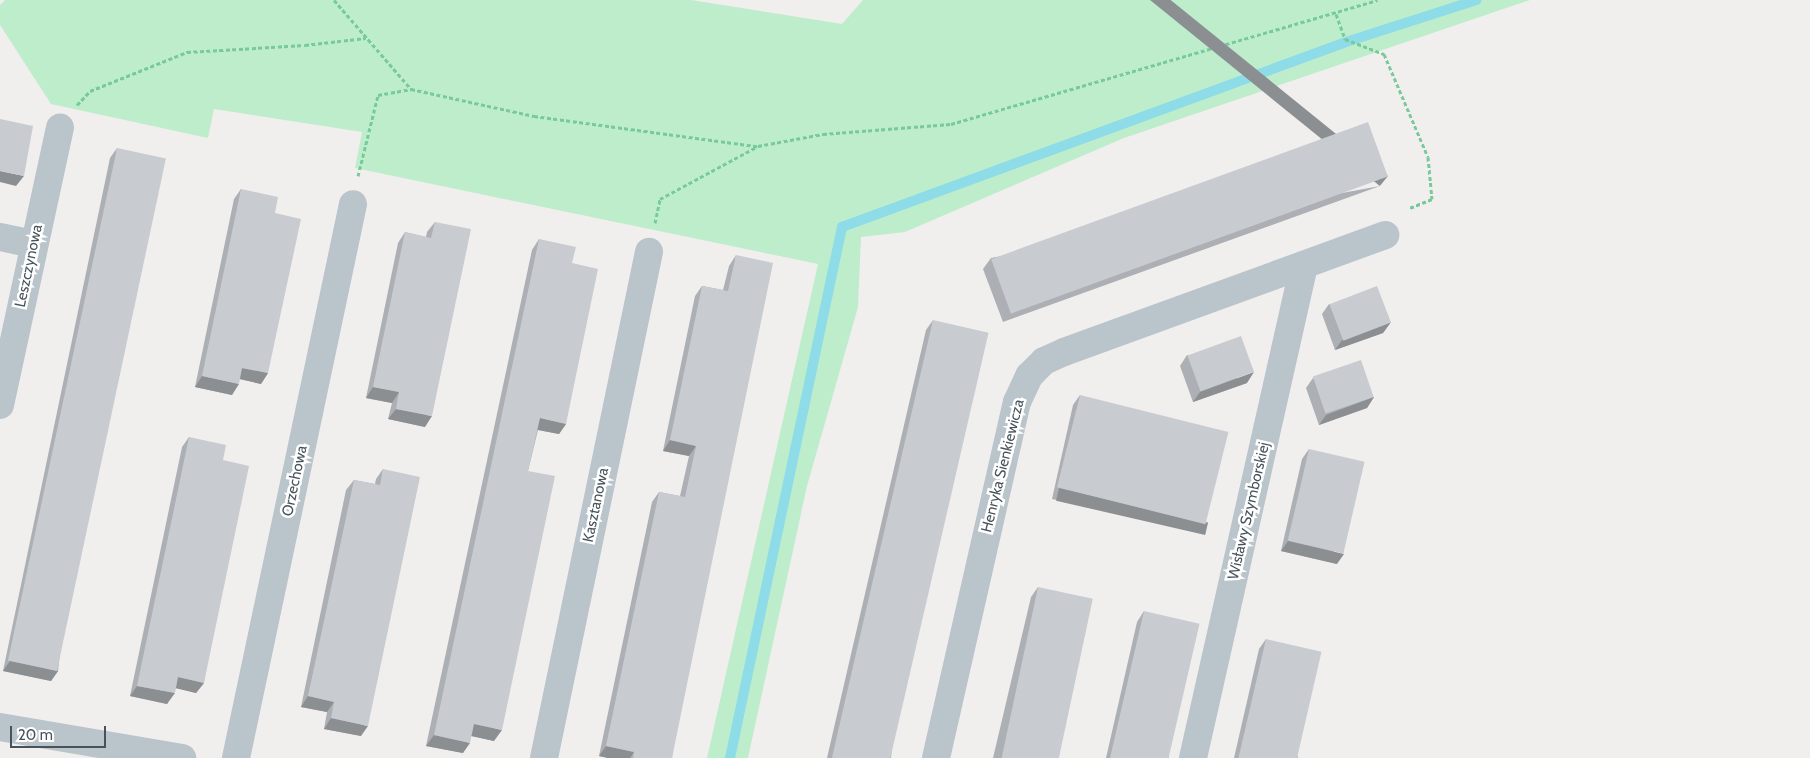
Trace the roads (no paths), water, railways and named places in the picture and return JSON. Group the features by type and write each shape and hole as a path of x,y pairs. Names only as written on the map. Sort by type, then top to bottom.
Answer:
{"street":[{"name":"Leszczynowa","path":"0,405 33,244 60,127"},
{"name":"Orzechowa","path":"236,758 355,191"},
{"name":"Henryka Sienkiewicza","path":"936,758 1017,402 1029,376 1044,361 1064,352 1385,235"},
{"path":"0,237 33,244"},
{"name":"Kasztanowa","path":"544,758 652,239"},
{"name":"Wisławy Szymborskiej","path":"1194,758 1304,265"},
{"path":"0,727 182,758"}],"waterway":[{"path":"730,758 842,227 1349,41 1477,0"}]}
